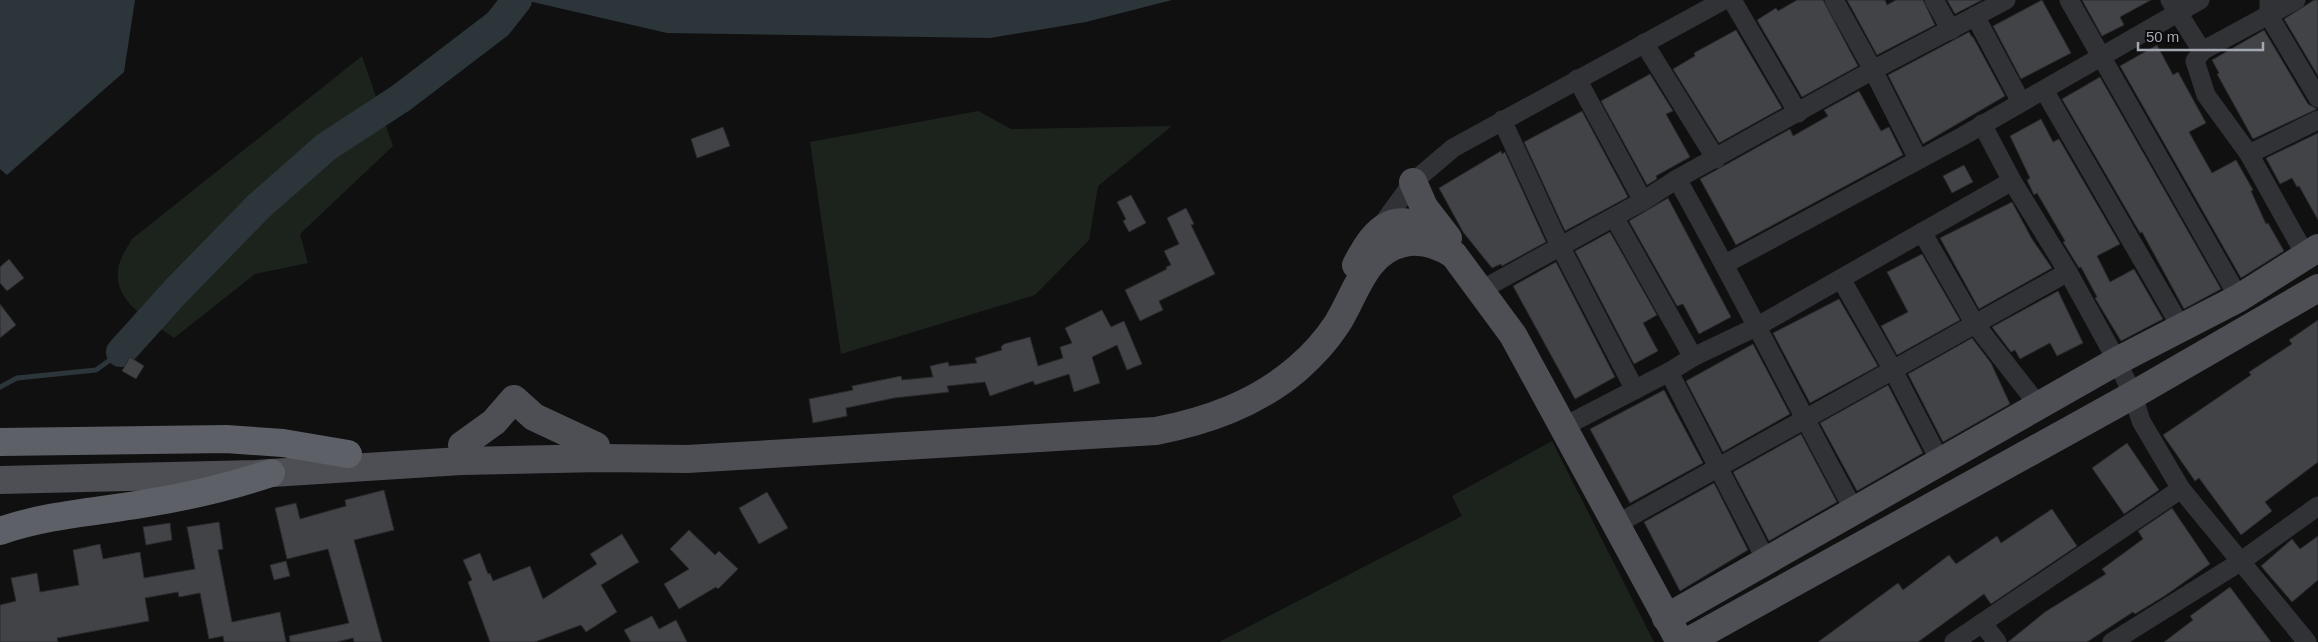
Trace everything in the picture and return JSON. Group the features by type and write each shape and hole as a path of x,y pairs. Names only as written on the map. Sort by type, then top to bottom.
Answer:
{"highway":[{"path":"0,442 226,439 283,443 348,454"},
{"path":"0,531 64,514 141,504 226,488 271,473"}],"main road":[{"path":"1413,182 1424,207 1449,239"},
{"path":"10,474 238,462 462,445 689,448 916,432 1150,420 1188,414 1222,402 1248,389 1296,357 1319,330 1373,245 1392,224 1401,222 1426,228 1449,239 1474,259 1492,284 1513,336"},
{"path":"1373,245 1392,246 1422,241 1444,248 1462,264 1513,336 1680,642"},
{"path":"10,474 271,473 461,461 602,458 687,459 1130,433 1182,426 1231,410 1255,398 1295,371 1313,354 1329,336 1364,274 1373,245"},
{"path":"1666,618 2118,361 2239,298 2312,252"},
{"path":"1687,642 2133,395 2318,288"},
{"path":"462,445 494,422 514,399 534,417 596,446"}],"street":[{"path":"1373,245 1413,182 1453,148 1724,0"},
{"path":"1732,0 1798,113"},
{"path":"1834,0 1873,70 1918,159"},
{"path":"1934,0 1951,30"},
{"path":"1492,284 1643,201 1678,179 1873,70 2006,0"},
{"path":"2069,0 2239,298"},
{"path":"1725,264 2044,90 2100,57 2173,6 2200,0"},
{"path":"2296,0 2269,8 2202,51 2195,61 2206,95 2249,154 2312,252"},
{"path":"2173,6 2202,51"},
{"path":"2269,8 2318,98"},
{"path":"1975,16 2021,102"},
{"path":"1644,43 1716,159"},
{"path":"1577,79 1643,201"},
{"path":"2044,90 2181,327"},
{"path":"1502,120 1560,246 1635,390"},
{"path":"2249,154 2318,120"},
{"path":"1982,124 2012,181 2068,272 2118,361 2133,395 2141,421 2181,490 2307,642"},
{"path":"1678,179 1725,264 1756,327 1854,510"},
{"path":"1564,427 1669,372 1693,357 1756,327 2012,181"},
{"path":"1614,217 1693,357"},
{"path":"1922,232 1975,324 2039,406"},
{"path":"1617,524 2068,272"},
{"path":"1841,278 1893,370 1940,461"},
{"path":"1669,372 1766,560"},
{"path":"1954,642 2181,490"},
{"path":"2112,642 2240,562 2318,506"},
{"path":"1982,623 1996,642"}],"shaded area":[{"path":"0,0 135,0 124,72 7,175 0,169"},
{"path":"524,0 1172,0 1086,22 990,38 667,33"},
{"path":"362,56 393,146 300,234 308,263 255,274 174,338 136,310 128,302 118,282 120,262 132,239"},
{"path":"978,111 1011,129 1172,126 1098,186 1089,240 1035,295 841,354 810,142"},
{"path":"1552,441 1654,642 1219,642 1462,516 1452,496"}],"building":[{"path":"1797,0 1823,0 1858,66 1802,97 1757,20 1776,8 1778,11"},
{"path":"1847,0 1885,0 1887,5 1896,0 1923,0 1935,25 1877,55"},
{"path":"1947,0 1982,0 1955,14"},
{"path":"2042,0 2071,53 2021,79 1993,26"},
{"path":"2082,0 2151,0 2120,17 2124,25 2102,36"},
{"path":"2314,0 2318,0 2318,76 2284,19"},
{"path":"1736,30 1782,108 1719,143 1673,69 1695,56 1694,53"},
{"path":"2264,30 2308,104 2317,109 2253,139 2217,74 2219,73 2212,60"},
{"path":"1969,32 2005,96 1923,144 1888,75"},
{"path":"2157,45 2173,75 2178,72 2206,123 2189,132 2212,173 2236,160 2253,190 2251,191 2266,224 2268,223 2284,251 2241,278 2120,66"},
{"path":"1650,74 1673,111 1666,114 1690,157 1656,176 1657,179 1647,185 1601,101"},
{"path":"2100,77 2221,289 2184,309 2142,232 2140,233 2062,99"},
{"path":"1859,91 1881,131 1889,127 1903,155 1736,245 1700,179 1790,129 1793,136 1828,116 1824,110"},
{"path":"1582,111 1628,197 1565,231 1524,142"},
{"path":"2041,119 2053,142 2059,139 2120,244 2097,256 2110,282 2134,269 2163,319 2121,341 2095,298 2097,297 2081,267 2079,268 2063,242 2065,241 2037,193 2034,195 2027,180 2030,178 2010,136"},
{"path":"723,127 730,146 697,158 691,139"},
{"path":"2318,133 2318,220 2299,186 2297,187 2292,178 2280,184 2266,158"},
{"path":"1501,151 1502,154 1505,152 1546,242 1502,266 1501,264 1492,268 1463,232 1439,188"},
{"path":"1964,165 1973,182 1952,193 1943,176"},
{"path":"1131,195 1146,223 1129,232 1123,221 1126,219 1117,202"},
{"path":"1668,198 1731,317 1699,334 1683,304 1677,306 1629,221"},
{"path":"2012,202 2032,239 2052,268 1979,309 1940,238"},
{"path":"1186,208 1194,224 1191,225 1215,274 1159,301 1163,310 1140,321 1125,290 1167,269 1166,267 1171,265 1164,251 1179,244 1167,218"},
{"path":"1610,232 1657,315 1643,323 1658,351 1634,364 1575,251"},
{"path":"1922,254 1960,320 1897,355 1881,326 1908,312 1887,272"},
{"path":"9,259 24,278 7,291 0,283 0,267"},
{"path":"1556,262 1615,377 1575,399 1513,286"},
{"path":"2058,291 2083,343 2057,356 2050,343 2020,359 2015,350 2011,352 1992,327"},
{"path":"1839,299 1878,366 1810,403 1773,333"},
{"path":"0,304 16,325 0,338"},
{"path":"1102,310 1111,327 1124,321 1142,364 1127,370 1117,345 1092,357 1100,383 1074,392 1069,374 1035,385 1033,381 990,396 985,382 947,386 949,392 894,398 846,408 847,416 813,423 809,399 853,390 852,386 901,376 902,380 933,377 930,366 948,362 949,366 977,363 975,358 1002,350 1001,347 1004,344 1030,337 1038,366 1063,358 1060,347 1072,343 1065,328"},
{"path":"2318,320 2318,462 2265,502 2272,511 2241,535 2199,478 2195,481 2163,435 2251,375 2249,372 2292,344 2289,340"},
{"path":"1972,338 1991,363 2010,404 1943,442 1908,374"},
{"path":"1753,344 1790,414 1723,452 1686,381"},
{"path":"130,357 144,366 136,379 122,371"},
{"path":"1888,385 1923,453 1857,491 1820,423"},
{"path":"1664,390 1703,463 1630,503 1590,429"},
{"path":"1801,434 1837,502 1769,541 1733,472"},
{"path":"2127,443 2159,490 2124,514 2092,468"},
{"path":"1714,483 1748,550 1680,591 1644,522"},
{"path":"384,490 394,530 354,540 382,642 354,642 353,638 337,642 290,642 289,636 349,623 328,549 287,559 275,508 296,503 300,519 346,506 345,500"},
{"path":"767,492 788,528 759,544 739,508"},
{"path":"2172,508 2210,564 2166,595 2135,614 2133,612 2087,642 2008,642 2045,612 2106,574 2102,569 2143,539 2138,531"},
{"path":"2052,509 2077,546 1991,604 1984,594 1918,642 1818,642 1898,583 1903,590 1949,555 1956,564 1997,536 2001,543"},
{"path":"219,522 223,549 218,550 232,622 280,612 286,642 224,642 223,636 209,639 200,593 179,597 178,592 145,598 149,621 57,638 58,642 0,642 0,605 16,601 11,578 37,573 40,592 79,585 73,550 100,544 103,559 140,552 144,578 195,569 187,527"},
{"path":"170,523 172,540 146,545 143,527"},
{"path":"689,530 715,555 719,551 738,569 718,589 716,587 679,609 664,584 689,569 670,549"},
{"path":"622,534 639,562 601,585 617,612 586,632 581,625 535,642 490,642 468,582 472,580 463,560 480,553 488,574 490,573 493,581 530,566 543,599 597,564 590,554"},
{"path":"2318,536 2318,580 2292,602 2261,566 2292,539 2300,549"},
{"path":"286,561 290,576 274,580 270,565"},
{"path":"2230,587 2271,642 2164,642 2193,620 2190,616"},
{"path":"652,616 659,629 676,620 687,642 631,642 624,630"}],"waterway":[{"path":"121,352 176,291 259,206 326,147 401,98 498,24 517,0"},
{"path":"0,387 17,378 96,370 121,352"}]}
